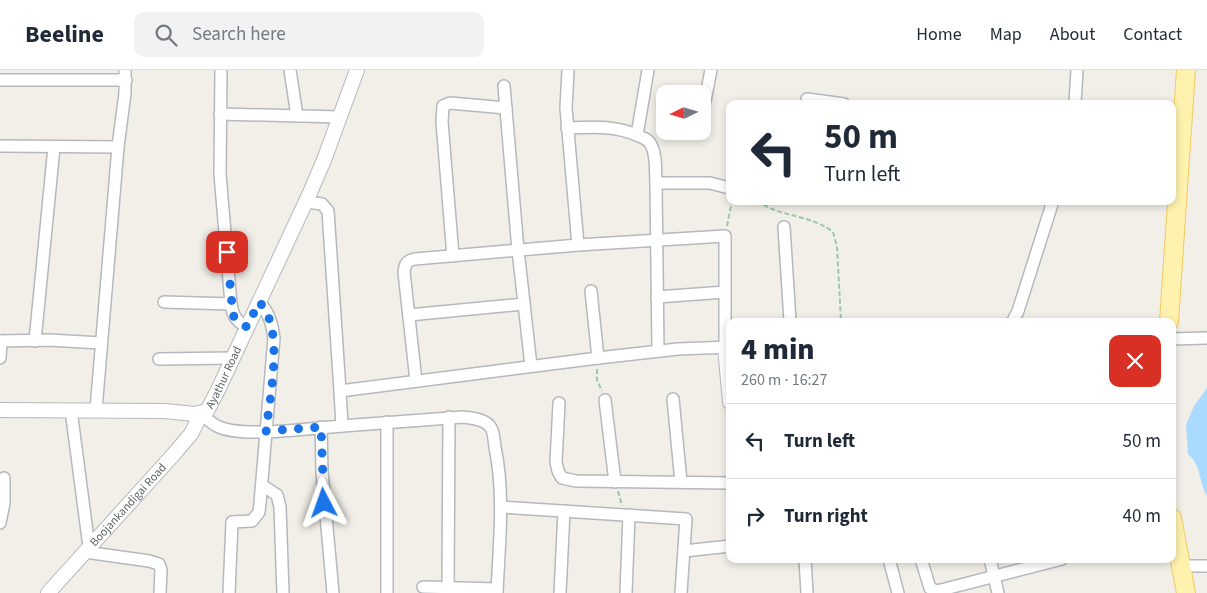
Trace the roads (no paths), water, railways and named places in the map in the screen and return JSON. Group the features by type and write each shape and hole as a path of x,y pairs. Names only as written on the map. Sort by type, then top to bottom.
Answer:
{"main road":[{"path":"1169,318 1186,70"},
{"path":"1176,540 1186,593"}],"street":[{"path":"221,70 220,174 231,304 236,320 247,327"},
{"path":"290,70 297,116"},
{"name":"Ayathur Road","path":"0,410 166,411 201,414 207,411 306,202 324,160 357,70"},
{"path":"568,70 566,89 567,128 578,245"},
{"path":"637,134 646,70"},
{"path":"708,85 711,70"},
{"path":"1075,100 1078,70"},
{"path":"0,80 55,75 125,75 124,110 118,147 96,410"},
{"path":"504,86 518,250 531,366"},
{"path":"807,99 814,100"},
{"path":"454,256 442,122 443,106 450,102 506,108"},
{"path":"220,114 340,117"},
{"path":"567,128 611,127 637,134 647,139 651,144 655,161 656,183 658,351"},
{"path":"0,146 118,147"},
{"path":"35,341 54,147"},
{"path":"656,183 710,183 726,187"},
{"path":"306,202 322,204 328,211 342,426"},
{"path":"1014,318 1052,205"},
{"path":"784,227 790,318"},
{"path":"416,381 404,264 408,260 578,245 725,236 726,318"},
{"path":"592,291 598,358"},
{"path":"657,297 725,292"},
{"path":"164,302 231,304"},
{"path":"229,593 232,522 248,522 256,517 259,512 262,485 274,338 269,316 259,302"},
{"path":"408,315 524,304"},
{"path":"1176,339 1207,338"},
{"path":"0,358 0,341 49,340 102,343"},
{"path":"340,391 658,351 726,347"},
{"path":"159,359 233,358"},
{"path":"673,399 682,482"},
{"path":"605,400 615,482"},
{"path":"559,403 556,462 562,478 576,481 726,483"},
{"path":"71,410 87,550 158,564 161,570 160,593"},
{"path":"201,414 221,428 242,432 449,418 477,419 486,423 491,428 500,466 501,508 497,591 423,587"},
{"name":"Boojankandigai Road","path":"48,593 191,434 201,414"},
{"path":"448,588 449,418"},
{"path":"387,422 387,593"},
{"path":"321,427 322,472 333,593"},
{"path":"0,523 4,502 4,478"},
{"path":"262,485 277,496 280,507 283,593"},
{"path":"501,508 686,519 681,593"},
{"path":"560,593 564,511"},
{"path":"626,515 626,593"},
{"path":"684,551 726,546"},
{"path":"805,563 807,593"},
{"path":"890,563 898,593"},
{"path":"923,563 928,582 933,590 944,590 1046,563"},
{"path":"991,563 998,593"},
{"path":"1181,566 1207,566"}],"water":[{"path":"1207,388 1207,496 1196,464 1188,454 1186,425 1194,406"}]}
